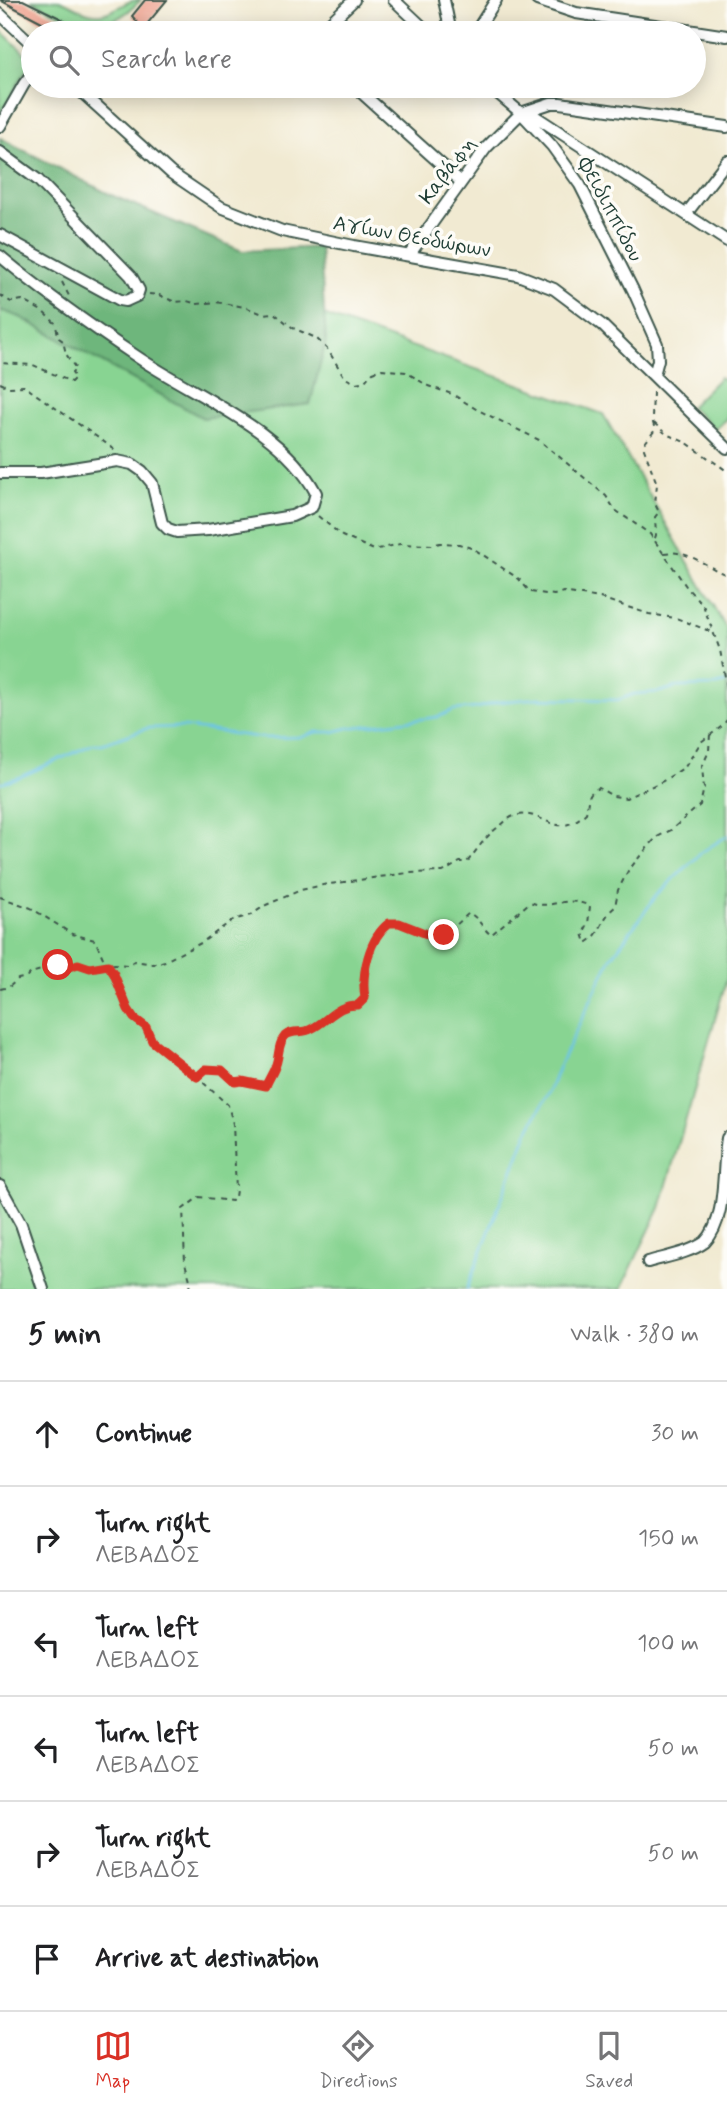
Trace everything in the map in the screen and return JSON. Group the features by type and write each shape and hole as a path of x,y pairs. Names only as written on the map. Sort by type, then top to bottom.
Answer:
{"street":[{"path":"332,21 354,0"},
{"path":"394,0 416,21"},
{"path":"444,0 448,21"},
{"path":"483,21 496,0"},
{"path":"537,0 576,13 629,21"},
{"path":"0,14 21,34"},
{"path":"706,33 727,36"},
{"path":"0,126 21,89"},
{"name":"Αγίων Θεοδώρων","path":"88,98 171,173 221,207 282,231 518,275 554,289 602,325 727,448"},
{"path":"367,98 461,182"},
{"name":"Φειδιππίδου","path":"507,98 524,112 580,185 633,289 657,344 656,376"},
{"path":"524,112 551,103 561,103 727,127"},
{"path":"524,112 727,241"},
{"name":"Καβάφη","path":"410,254 486,148 524,112"},
{"path":"0,152 38,180 131,276 139,290 137,296 126,301 120,300 0,235"},
{"path":"686,214 727,161"},
{"path":"0,256 140,359 223,407 289,457 305,473 316,493 312,507 292,516 208,530 177,532 162,523 152,483 142,471 127,463 117,461 41,473 0,473"},
{"path":"648,1262 703,1244 714,1233 722,1216 727,1138"},
{"path":"0,1185 21,1224 43,1289"}],"path":[{"path":"61,270 62,282 72,300 74,313"},
{"path":"137,296 152,294 165,300 197,304 216,302 245,307 263,314 274,313 288,325 316,338 345,378 353,382 365,381 373,372 382,369 406,372 428,386 452,394 539,440 606,496 615,510 650,534 703,605 720,650 727,687"},
{"path":"0,295 11,302 22,300 50,317 76,369 72,373 75,378 71,382 33,365 0,363"},
{"path":"654,541 655,517 659,512 655,504 657,484 643,449 655,430 653,394 656,376"},
{"path":"0,383 9,387 24,386 116,448 127,463"},
{"path":"653,422 727,471"},
{"path":"312,507 330,528 363,547 374,550 400,544 459,544 490,558 519,579 530,592 554,595 563,592 600,598 649,614 676,618 713,633"},
{"path":"662,553 671,552 698,559 727,575"},
{"path":"0,989 9,987 31,973 58,965 69,967 78,964 90,968 128,965 134,961 153,964 165,961 201,943 233,920 251,915 266,905 311,887 408,873 443,872 460,862 467,862 489,833 516,815 536,816 562,827 575,822 586,813 590,794 594,789 599,788 613,796 626,798 663,781 685,767 701,742 727,720"},
{"path":"197,1077 206,1069 222,1070 235,1082 266,1086 275,1067 279,1045 290,1032 311,1029 349,1004 358,1005 365,998 363,988 369,954 381,929 389,923 399,923 437,938 469,913 479,920 491,935 503,922 516,916 530,902 544,907 570,900 590,905 588,924 583,933 586,943 594,939 609,911 615,907 618,890 628,871 657,837 671,830 700,805 705,788 702,767 709,751 710,734"},
{"path":"0,897 31,908 72,934 95,940 114,974 128,1009 134,1018 146,1027 152,1041 228,1105 233,1124 235,1197 227,1202 211,1197 199,1197 183,1209 183,1239 187,1252 185,1261 190,1277 190,1289"}],"green space":[{"path":"31,0 59,0 84,12 101,14 141,0 112,21 75,21"},
{"path":"0,30 21,50 21,79 0,114"},
{"path":"0,138 109,194 242,251 320,247 326,341 310,404 203,418 20,317 0,310"},
{"path":"0,205 216,277 603,414 727,630 727,978 660,1208 621,1289 0,1289"},
{"path":"720,377 727,382 727,418 715,429 690,407"}],"building":[{"path":"0,0 23,0 64,20 40,21"},
{"path":"145,0 167,0 150,21 136,21 132,16"}],"waterway":[{"path":"0,783 20,777 93,744 102,744 148,728 184,727 264,738 302,737 316,732 438,717 453,710 477,708 497,702 538,698 618,700 634,694 677,687 725,683"},
{"path":"467,1289 527,1133 550,1090 611,958 657,895 702,852 727,836"}],"route":[{"path":"58,965 69,967 78,964 90,968 108,965 128,1009 134,1018 146,1027 152,1041 197,1077 206,1069 222,1070 235,1082 266,1086 275,1067 279,1045 290,1032 311,1029 349,1004 358,1005 365,998 363,988 366,964 381,929 389,923 399,923 437,938 444,935"}]}
